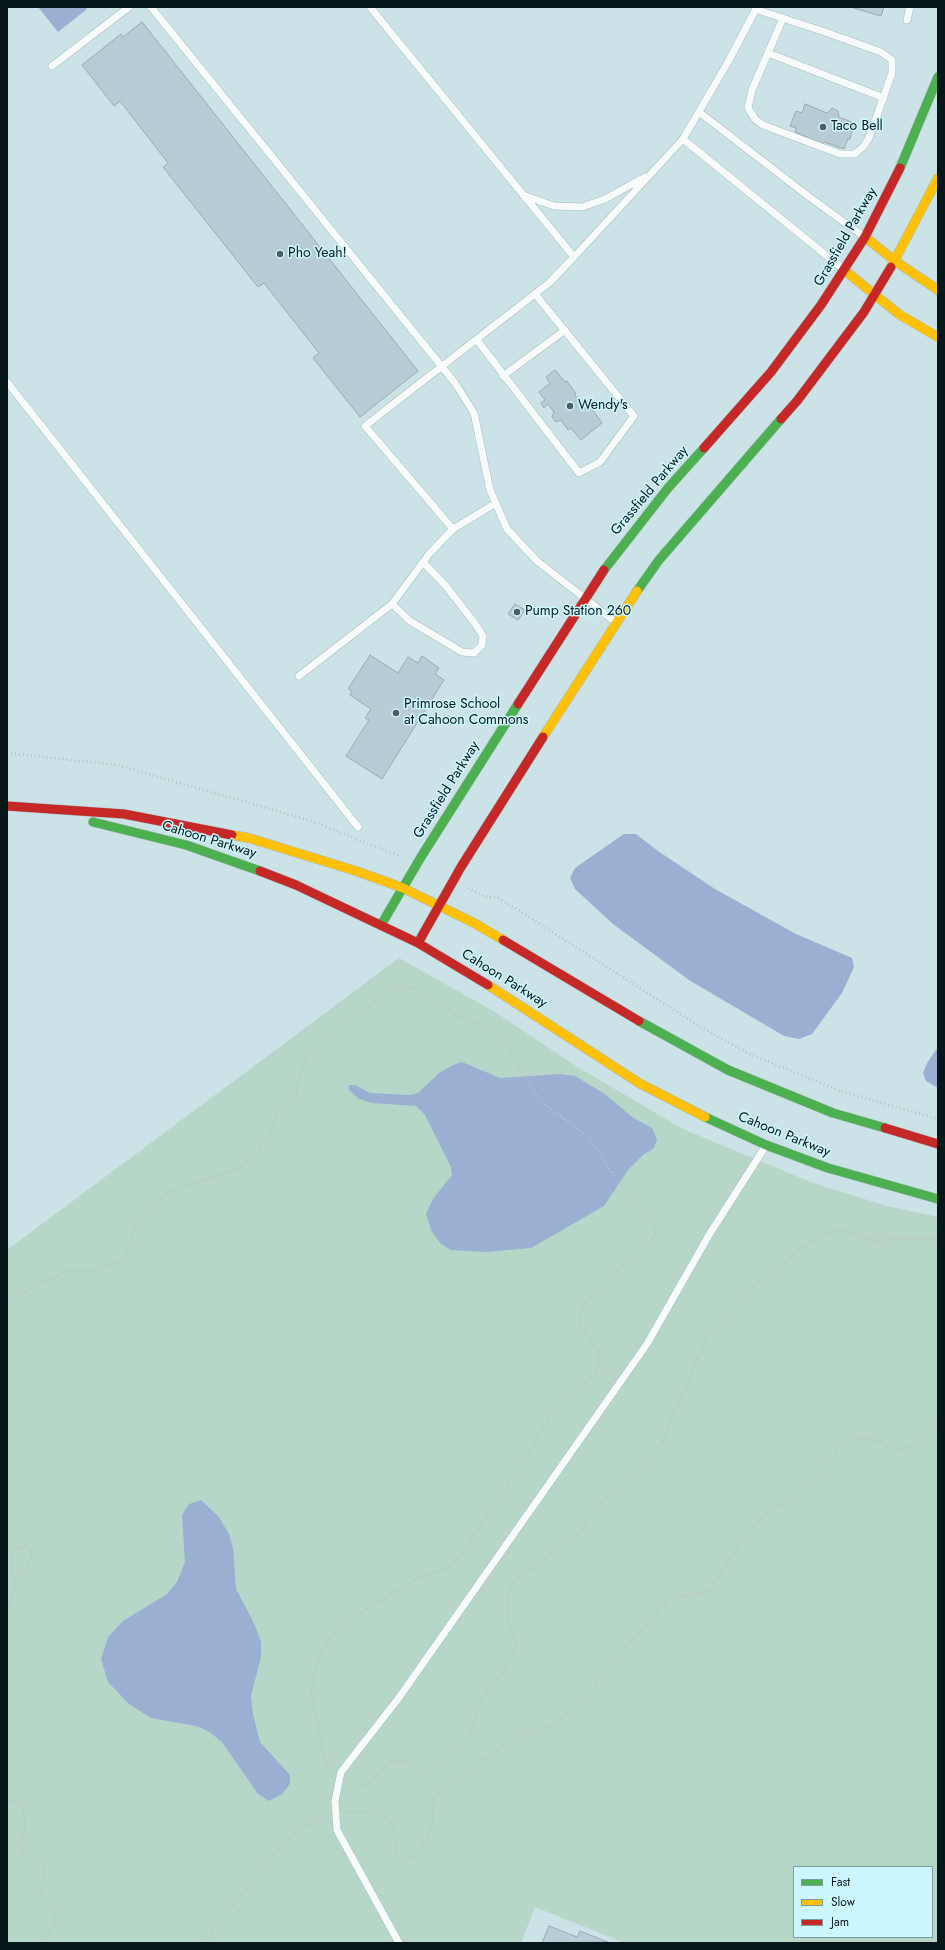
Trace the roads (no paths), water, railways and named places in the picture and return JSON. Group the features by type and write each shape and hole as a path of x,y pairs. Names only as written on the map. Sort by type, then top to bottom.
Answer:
{"street":[{"name":"Grassfield Parkway","path":"381,925 417,864 585,598 644,516 775,366 844,270 864,237 907,154 938,77"},
{"path":"418,943 453,881 616,622 659,560 816,378 840,346 875,294 895,260 938,178"},
{"path":"864,237 938,290"},
{"path":"844,270 900,315 938,338"},
{"name":"Cahoon Parkway","path":"7,806 124,814 213,830 249,838 336,864 403,888 440,905 523,950 648,1026 728,1070 833,1113 938,1144"},
{"name":"Cahoon Parkway","path":"43,809 186,845 234,861 296,885 418,943 497,990 640,1083 714,1122 766,1145 828,1168 938,1199"}],"lane":[{"path":"52,66 128,7"},
{"path":"151,7 455,383 474,413 490,490 508,529 537,561 616,622"},
{"path":"370,7 574,257"},
{"path":"907,20 910,7"},
{"path":"453,529 366,426 549,283 574,257 683,139 728,62 756,8 881,52 892,60 892,73 884,98 869,138 864,146 855,154 840,154 763,125 756,119 748,108 752,90 783,18"},
{"path":"768,53 884,98"},
{"path":"699,112 864,237"},
{"path":"683,139 844,270"},
{"path":"523,194 554,206 582,207 605,199 650,174"},
{"path":"477,340 503,376 579,473 600,462 634,416 535,294"},
{"path":"503,376 565,330"},
{"path":"7,382 358,827"},
{"path":"299,676 392,604 423,562 453,529 496,503"},
{"path":"392,604 410,622 462,652 474,653 482,645 483,636 474,622 445,585 423,562"},
{"path":"399,1943 337,1830 335,1802 341,1772 398,1699 647,1344 712,1229 766,1145"}],"water":[{"path":"38,7 86,7 87,9 58,32"},
{"path":"624,834 636,834 658,851 715,889 796,934 852,958 854,967 842,993 812,1034 799,1039 784,1036 689,980 613,924 575,889 570,878 575,868"},
{"path":"938,1047 938,1088 926,1081 923,1073 927,1063"},
{"path":"462,1062 500,1078 560,1074 575,1076 605,1094 632,1117 652,1128 657,1139 654,1148 643,1155 628,1170 604,1206 531,1248 486,1252 451,1250 441,1244 432,1232 426,1214 433,1199 452,1175 451,1167 425,1115 416,1106 372,1103 359,1099 349,1090 349,1085 355,1085 370,1093 409,1095 418,1093 439,1073"},
{"path":"201,1500 219,1517 229,1534 233,1548 236,1589 252,1619 261,1641 261,1657 251,1696 253,1714 260,1742 290,1775 290,1784 282,1794 269,1801 258,1794 222,1742 208,1731 196,1726 151,1718 129,1704 108,1682 101,1659 108,1637 123,1621 167,1594 177,1582 185,1562 182,1515 189,1504"}],"place":[{"name":"Taco Bell","path":"823,127"},
{"name":"Pho Yeah!","path":"280,254"},
{"name":"Wendy's","path":"570,406"},
{"name":"Pump Station 260","path":"517,612"},
{"name":"Primrose School at Cahoon Commons","path":"396,713"}]}
